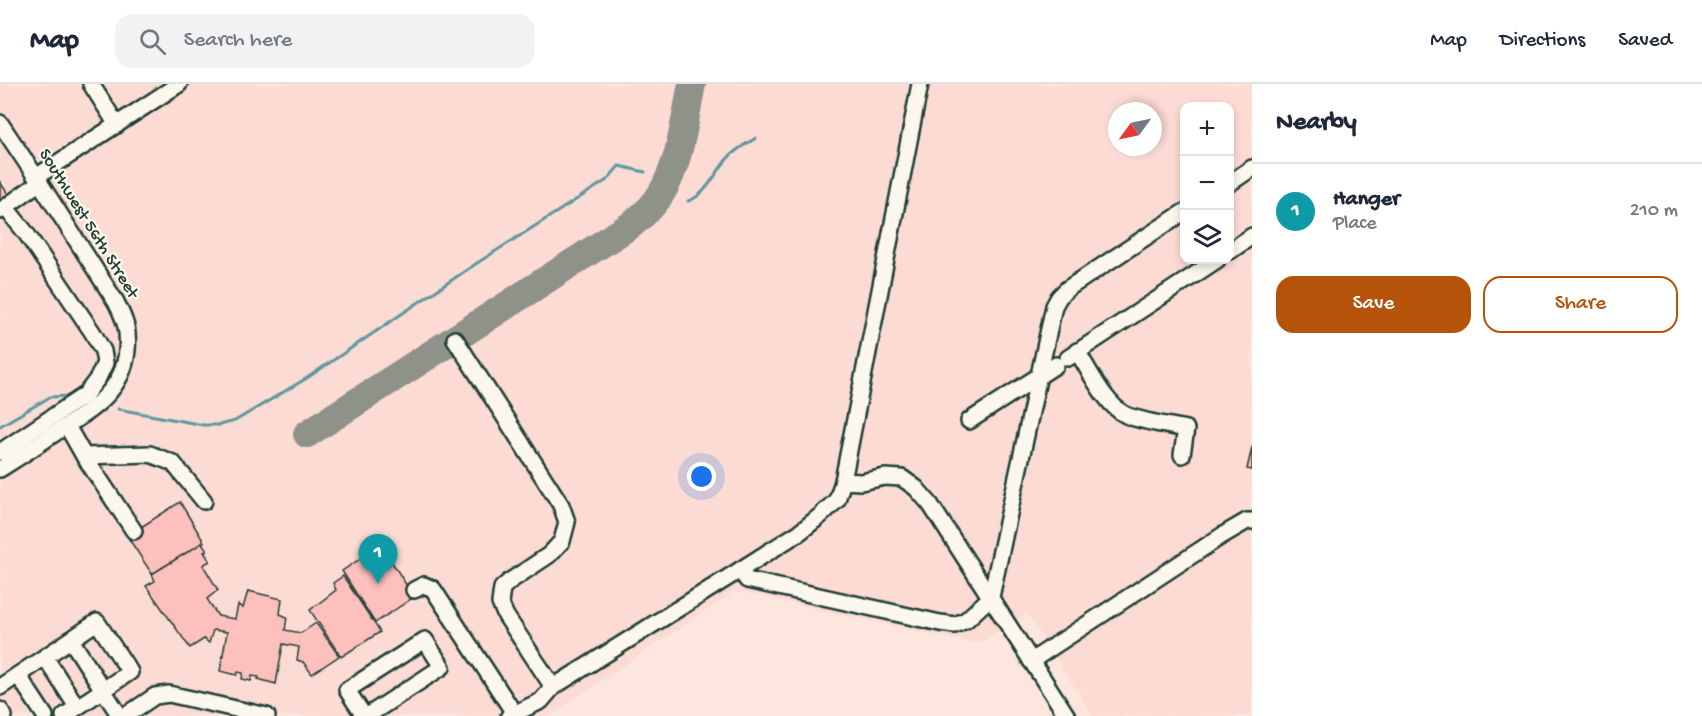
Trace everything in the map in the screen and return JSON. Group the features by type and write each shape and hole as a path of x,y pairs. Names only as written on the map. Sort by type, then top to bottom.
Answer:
{"street":[{"path":"91,84 117,125"},
{"path":"0,452 85,395 99,378 105,363 103,351 93,333 26,233 3,209 38,179 179,84"},
{"path":"414,590 424,585 433,589 511,714 541,701 553,687 800,532 837,500 843,481 920,84"},
{"name":"Southwest 56th Street","path":"0,123 116,302 126,321 128,339 126,362 115,387 67,426 0,470"},
{"path":"1234,180 1252,168"},
{"path":"740,570 747,580 940,623 955,625 966,620 991,597 1054,306 1067,289 1180,215"},
{"path":"1234,248 1252,236"},
{"path":"969,422 1211,264"},
{"path":"455,339 561,505 567,522 562,542 549,555 502,588 500,603 506,616 553,687"},
{"path":"1067,358 1116,409 1126,415 1186,429 1182,455"},
{"path":"67,426 84,456 134,531"},
{"path":"84,456 150,454 173,463 204,501"},
{"path":"843,481 861,482 885,477 902,478 916,488 930,504 1067,716"},
{"path":"1031,661 1223,535 1247,521 1252,521"},
{"path":"0,687 97,622 130,672 70,712 45,657"},
{"path":"71,640 122,716 155,696 169,694 267,716"},
{"path":"425,640 442,667 366,716 347,690 425,640"},
{"path":"18,675 45,716"},
{"path":"0,710 4,716"}],"shaded area":[{"path":"0,84 1252,84 1252,716 1093,716 1027,613 978,644 735,591 549,716 0,716"}],"building":[{"path":"0,182 8,194 0,200"},
{"path":"1252,447 1252,470 1247,469"},
{"path":"180,502 204,542 152,574 127,536"},
{"path":"202,543 207,550 204,552 210,561 203,565 218,590 207,599 218,616 235,619 238,605 243,608 248,591 282,599 280,614 287,617 285,630 301,633 316,623 339,656 312,674 303,662 297,660 299,647 283,644 276,684 258,679 259,677 252,676 251,681 242,679 243,673 238,672 237,675 220,671 227,632 213,630 209,643 204,639 190,648 146,586 155,581 152,574"},
{"path":"381,545 414,597 375,623 342,571"},
{"path":"343,576 380,632 341,657 310,610 336,590 333,583"}],"waterway":[{"path":"688,201 705,189 731,155 756,138"},
{"path":"118,409 203,425 219,425 235,421 307,378 474,265 607,180 619,166 645,172"},
{"path":"0,426 50,397 70,396"}],"taxiway":[{"path":"307,434 645,214 669,180 683,132 692,84"}],"place":[{"name":"Hanger","path":"378,584"}]}
